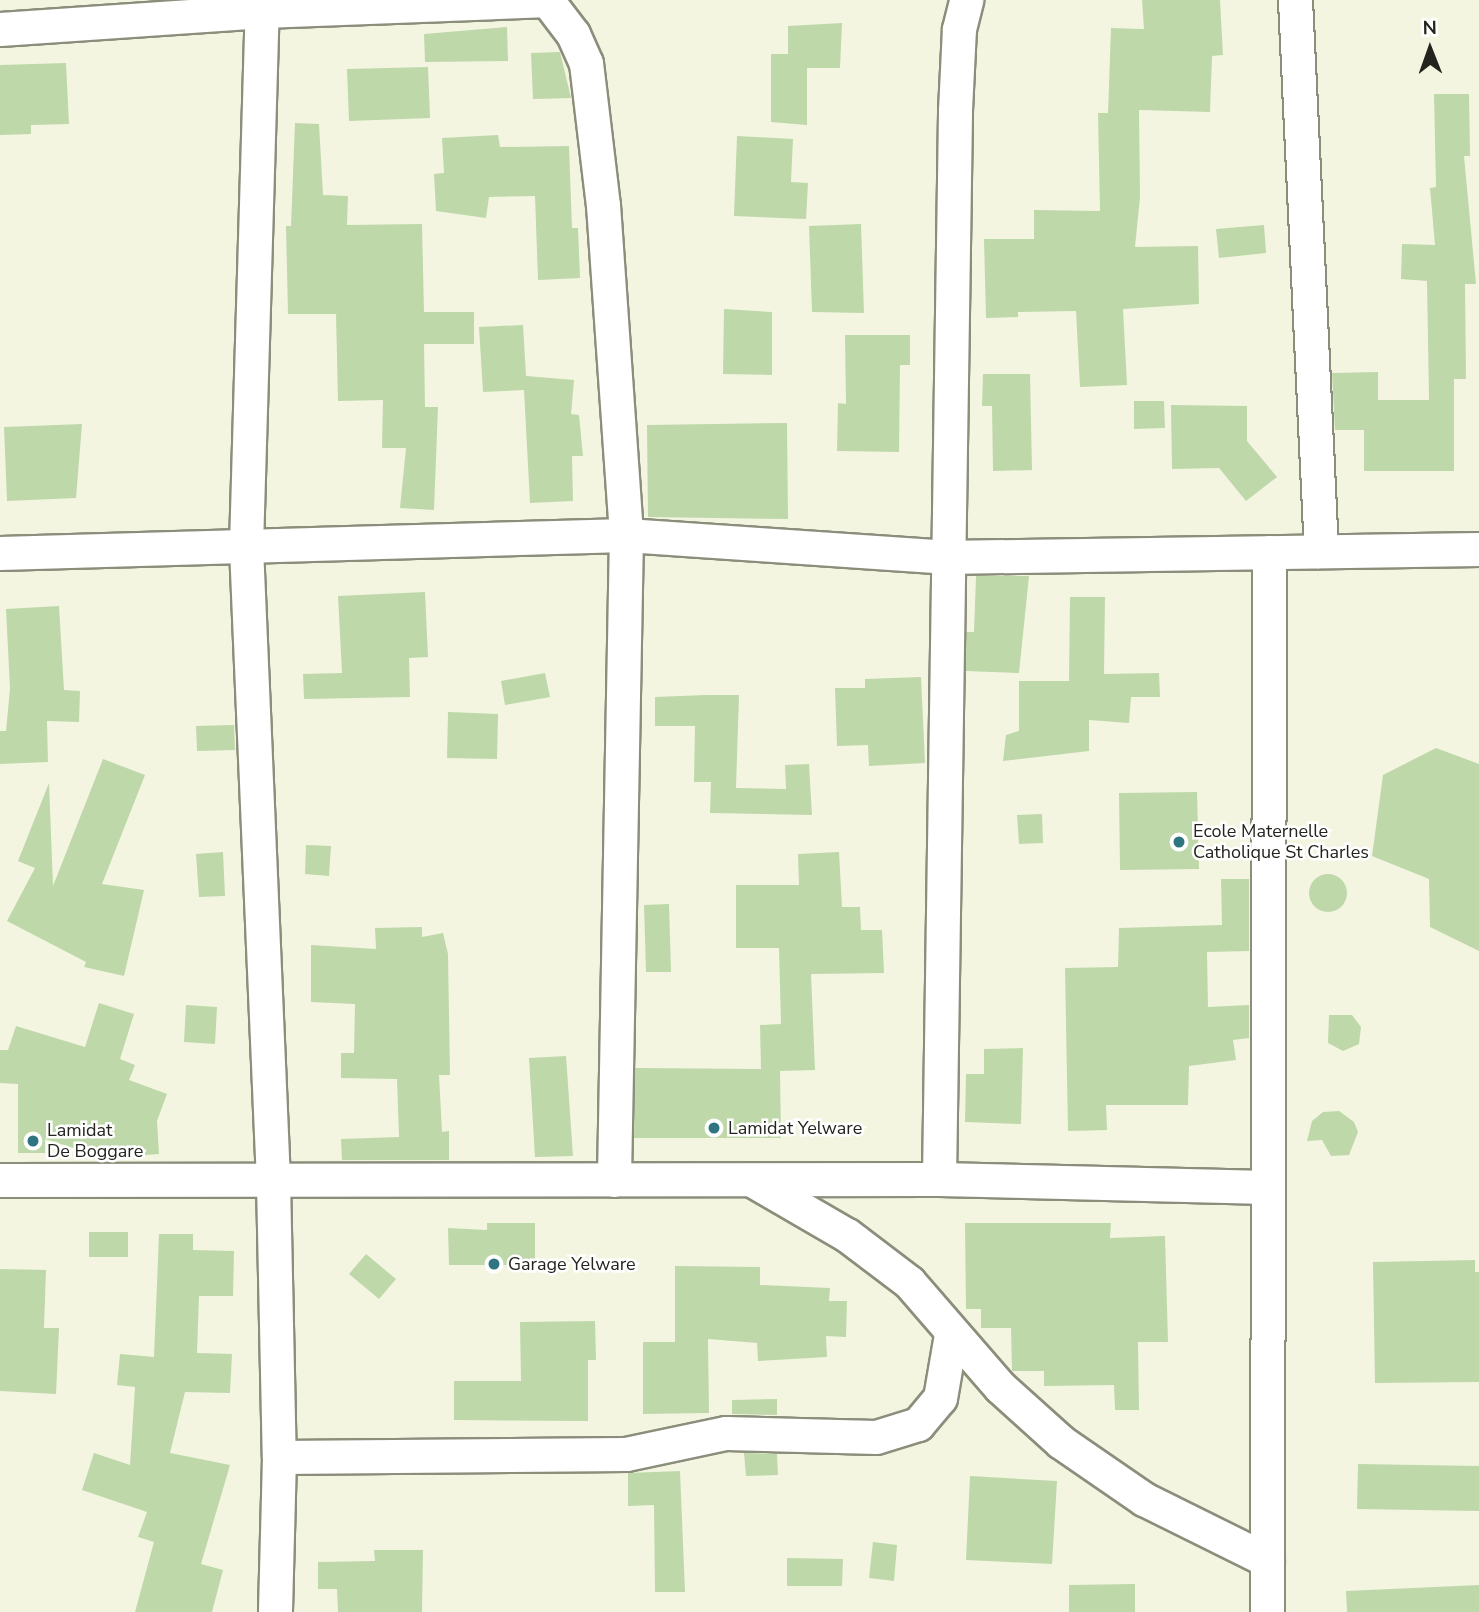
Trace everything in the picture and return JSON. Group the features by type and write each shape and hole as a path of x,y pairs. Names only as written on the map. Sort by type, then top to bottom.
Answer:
{"street":[{"path":"0,29 262,6 548,0 573,34 586,63 603,205 626,535 614,1180"},
{"path":"939,1179 945,557 955,110 959,29 965,0"},
{"path":"1295,0 1321,551"},
{"path":"262,6 246,547 273,1181 279,1457 275,1612"},
{"path":"0,553 626,535 945,557 1479,549"},
{"path":"1267,1612 1269,552"},
{"path":"750,1179 847,1235 909,1282 951,1334 1000,1387 1061,1442 1144,1499 1267,1560"},
{"path":"0,1180 939,1179 1267,1187"},
{"path":"279,1457 626,1454 726,1433 876,1437 918,1424 940,1398 951,1334"}],"building":[{"path":"1142,0 1220,0 1223,55 1212,56 1210,112 1139,110 1140,197 1135,247 1198,246 1199,304 1123,309 1127,385 1080,387 1076,311 1018,312 1018,317 986,318 984,239 1034,239 1034,210 1100,211 1098,113 1108,113 1111,28 1144,29"},
{"path":"842,23 840,68 807,68 807,125 771,122 771,54 788,54 788,26"},
{"path":"507,27 508,61 425,62 424,34"},
{"path":"560,52 571,98 533,99 531,53"},
{"path":"66,63 69,124 31,125 31,134 0,135 0,65"},
{"path":"428,67 430,118 349,121 347,69"},
{"path":"1434,94 1469,94 1470,156 1464,156 1476,284 1465,284 1466,379 1454,379 1454,471 1364,471 1364,430 1335,430 1332,373 1378,372 1378,400 1429,400 1427,281 1401,279 1402,244 1435,245 1430,188 1436,187"},
{"path":"295,123 319,124 323,195 348,196 347,225 422,224 424,312 474,312 474,344 424,344 425,407 438,407 434,510 400,508 406,448 382,448 383,400 338,401 336,314 288,314 286,226 291,226"},
{"path":"498,135 500,147 569,146 572,228 578,228 580,278 538,280 535,196 489,197 486,218 436,211 434,174 444,173 442,138"},
{"path":"737,136 793,139 791,182 808,183 806,219 734,216"},
{"path":"861,224 864,313 812,312 809,226"},
{"path":"1264,225 1266,253 1219,258 1216,229"},
{"path":"724,309 772,312 772,375 723,374"},
{"path":"523,325 526,376 574,380 571,414 579,415 583,456 572,456 573,501 530,503 524,390 483,392 479,327"},
{"path":"845,335 910,335 910,365 900,365 899,452 837,451 838,403 846,404"},
{"path":"983,374 1030,374 1032,470 993,471 992,406 982,406"},
{"path":"1134,401 1164,401 1165,428 1134,429"},
{"path":"1171,405 1247,406 1247,441 1277,477 1246,501 1219,468 1172,469"},
{"path":"787,423 788,519 648,517 647,425"},
{"path":"82,424 76,498 7,501 4,427"},
{"path":"976,576 1029,576 1019,673 966,671 966,632 974,632"},
{"path":"425,592 428,657 409,658 410,697 304,699 303,674 342,673 338,596"},
{"path":"1070,597 1105,597 1104,674 1159,673 1160,697 1131,697 1129,723 1089,720 1089,751 1003,761 1006,735 1019,731 1019,681 1069,681"},
{"path":"59,606 64,690 80,691 79,722 47,721 48,762 0,764 0,731 6,731 10,689 6,609"},
{"path":"545,673 550,697 505,705 501,681"},
{"path":"921,677 925,763 869,766 868,745 837,746 835,688 865,688 865,679"},
{"path":"739,695 736,788 786,789 785,765 809,764 812,815 710,813 711,782 694,782 695,726 655,726 655,697"},
{"path":"448,712 498,714 497,759 447,758"},
{"path":"234,725 235,750 197,751 196,726"},
{"path":"1436,748 1479,764 1479,951 1430,927 1429,879 1372,856 1383,775"},
{"path":"103,759 145,775 102,884 144,890 124,976 84,967 86,962 7,921 35,868 18,861 49,783 53,886"},
{"path":"1197,792 1199,869 1120,870 1119,793"},
{"path":"1042,814 1043,843 1019,844 1017,815"},
{"path":"306,845 331,846 329,876 305,874"},
{"path":"223,852 225,896 199,897 196,854"},
{"path":"839,852 842,907 860,907 861,930 882,930 884,973 811,974 815,1070 780,1071 781,1138 634,1138 635,1068 761,1069 760,1025 781,1024 779,948 736,948 736,885 799,885 798,854"},
{"path":"1328,874 1341,880 1347,893 1341,906 1328,912 1315,906 1309,893 1315,880"},
{"path":"1221,879 1249,879 1249,951 1207,952 1208,1007 1249,1005 1249,1038 1233,1040 1236,1060 1189,1066 1188,1105 1106,1105 1107,1130 1068,1131 1065,968 1118,967 1119,928 1222,925"},
{"path":"669,904 671,972 646,972 644,905"},
{"path":"422,927 422,937 443,933 448,954 450,1075 439,1075 442,1132 449,1131 449,1160 342,1160 341,1139 399,1137 397,1079 341,1078 341,1053 354,1053 355,1004 311,1002 311,945 376,949 375,928"},
{"path":"99,1003 134,1014 120,1059 135,1065 129,1080 167,1094 157,1121 159,1154 105,1158 45,1139 45,1153 18,1153 18,1084 0,1083 0,1050 8,1050 16,1026 85,1047"},
{"path":"186,1005 217,1007 215,1044 184,1042"},
{"path":"1329,1015 1352,1015 1361,1027 1359,1044 1343,1051 1328,1043"},
{"path":"1023,1048 1021,1124 965,1122 966,1074 984,1074 984,1049"},
{"path":"566,1056 573,1156 535,1157 529,1058"},
{"path":"1339,1111 1354,1122 1358,1132 1349,1155 1331,1156 1322,1140 1307,1141 1312,1121 1323,1112"},
{"path":"487,1223 535,1223 535,1265 449,1265 448,1228 487,1230"},
{"path":"965,1223 1111,1223 1110,1238 1165,1236 1168,1342 1138,1342 1139,1410 1115,1410 1114,1385 1044,1386 1044,1371 1012,1371 1011,1328 981,1328 981,1309 966,1309"},
{"path":"89,1232 128,1232 128,1257 89,1257"},
{"path":"159,1234 193,1234 193,1250 234,1251 233,1296 199,1296 197,1353 232,1354 230,1393 185,1392 170,1453 230,1465 201,1564 223,1570 212,1612 135,1612 154,1542 138,1537 147,1512 82,1490 94,1453 130,1465 135,1387 117,1385 120,1354 154,1357"},
{"path":"366,1254 396,1279 379,1299 349,1274"},
{"path":"1475,1260 1475,1272 1479,1272 1479,1382 1375,1383 1373,1262"},
{"path":"675,1266 760,1267 760,1285 830,1288 829,1301 847,1301 846,1337 826,1336 827,1357 758,1361 757,1343 708,1339 709,1413 643,1414 643,1342 675,1342"},
{"path":"0,1269 46,1270 44,1328 59,1328 56,1394 0,1391"},
{"path":"595,1321 596,1360 588,1360 588,1421 454,1420 454,1381 521,1381 520,1322"},
{"path":"777,1399 777,1415 732,1414 732,1400"},
{"path":"744,1453 777,1454 778,1475 746,1476"},
{"path":"1358,1464 1479,1466 1479,1511 1357,1509"},
{"path":"680,1471 685,1592 655,1592 654,1505 628,1506 628,1473"},
{"path":"970,1476 1057,1481 1052,1564 966,1560"},
{"path":"873,1542 897,1545 894,1581 869,1578"},
{"path":"374,1550 423,1550 422,1612 338,1612 337,1589 318,1589 318,1562 375,1561"},
{"path":"787,1558 843,1559 842,1586 787,1586"},
{"path":"1135,1584 1135,1612 1069,1612 1069,1585"},
{"path":"1479,1585 1479,1612 1347,1612 1346,1591"}],"place":[{"name":"Ecole Maternelle Catholique St Charles","path":"1179,842"},
{"name":"Lamidat Yelware","path":"714,1128"},
{"name":"Lamidat De Boggare","path":"33,1141"},
{"name":"Garage Yelware","path":"494,1264"}]}
